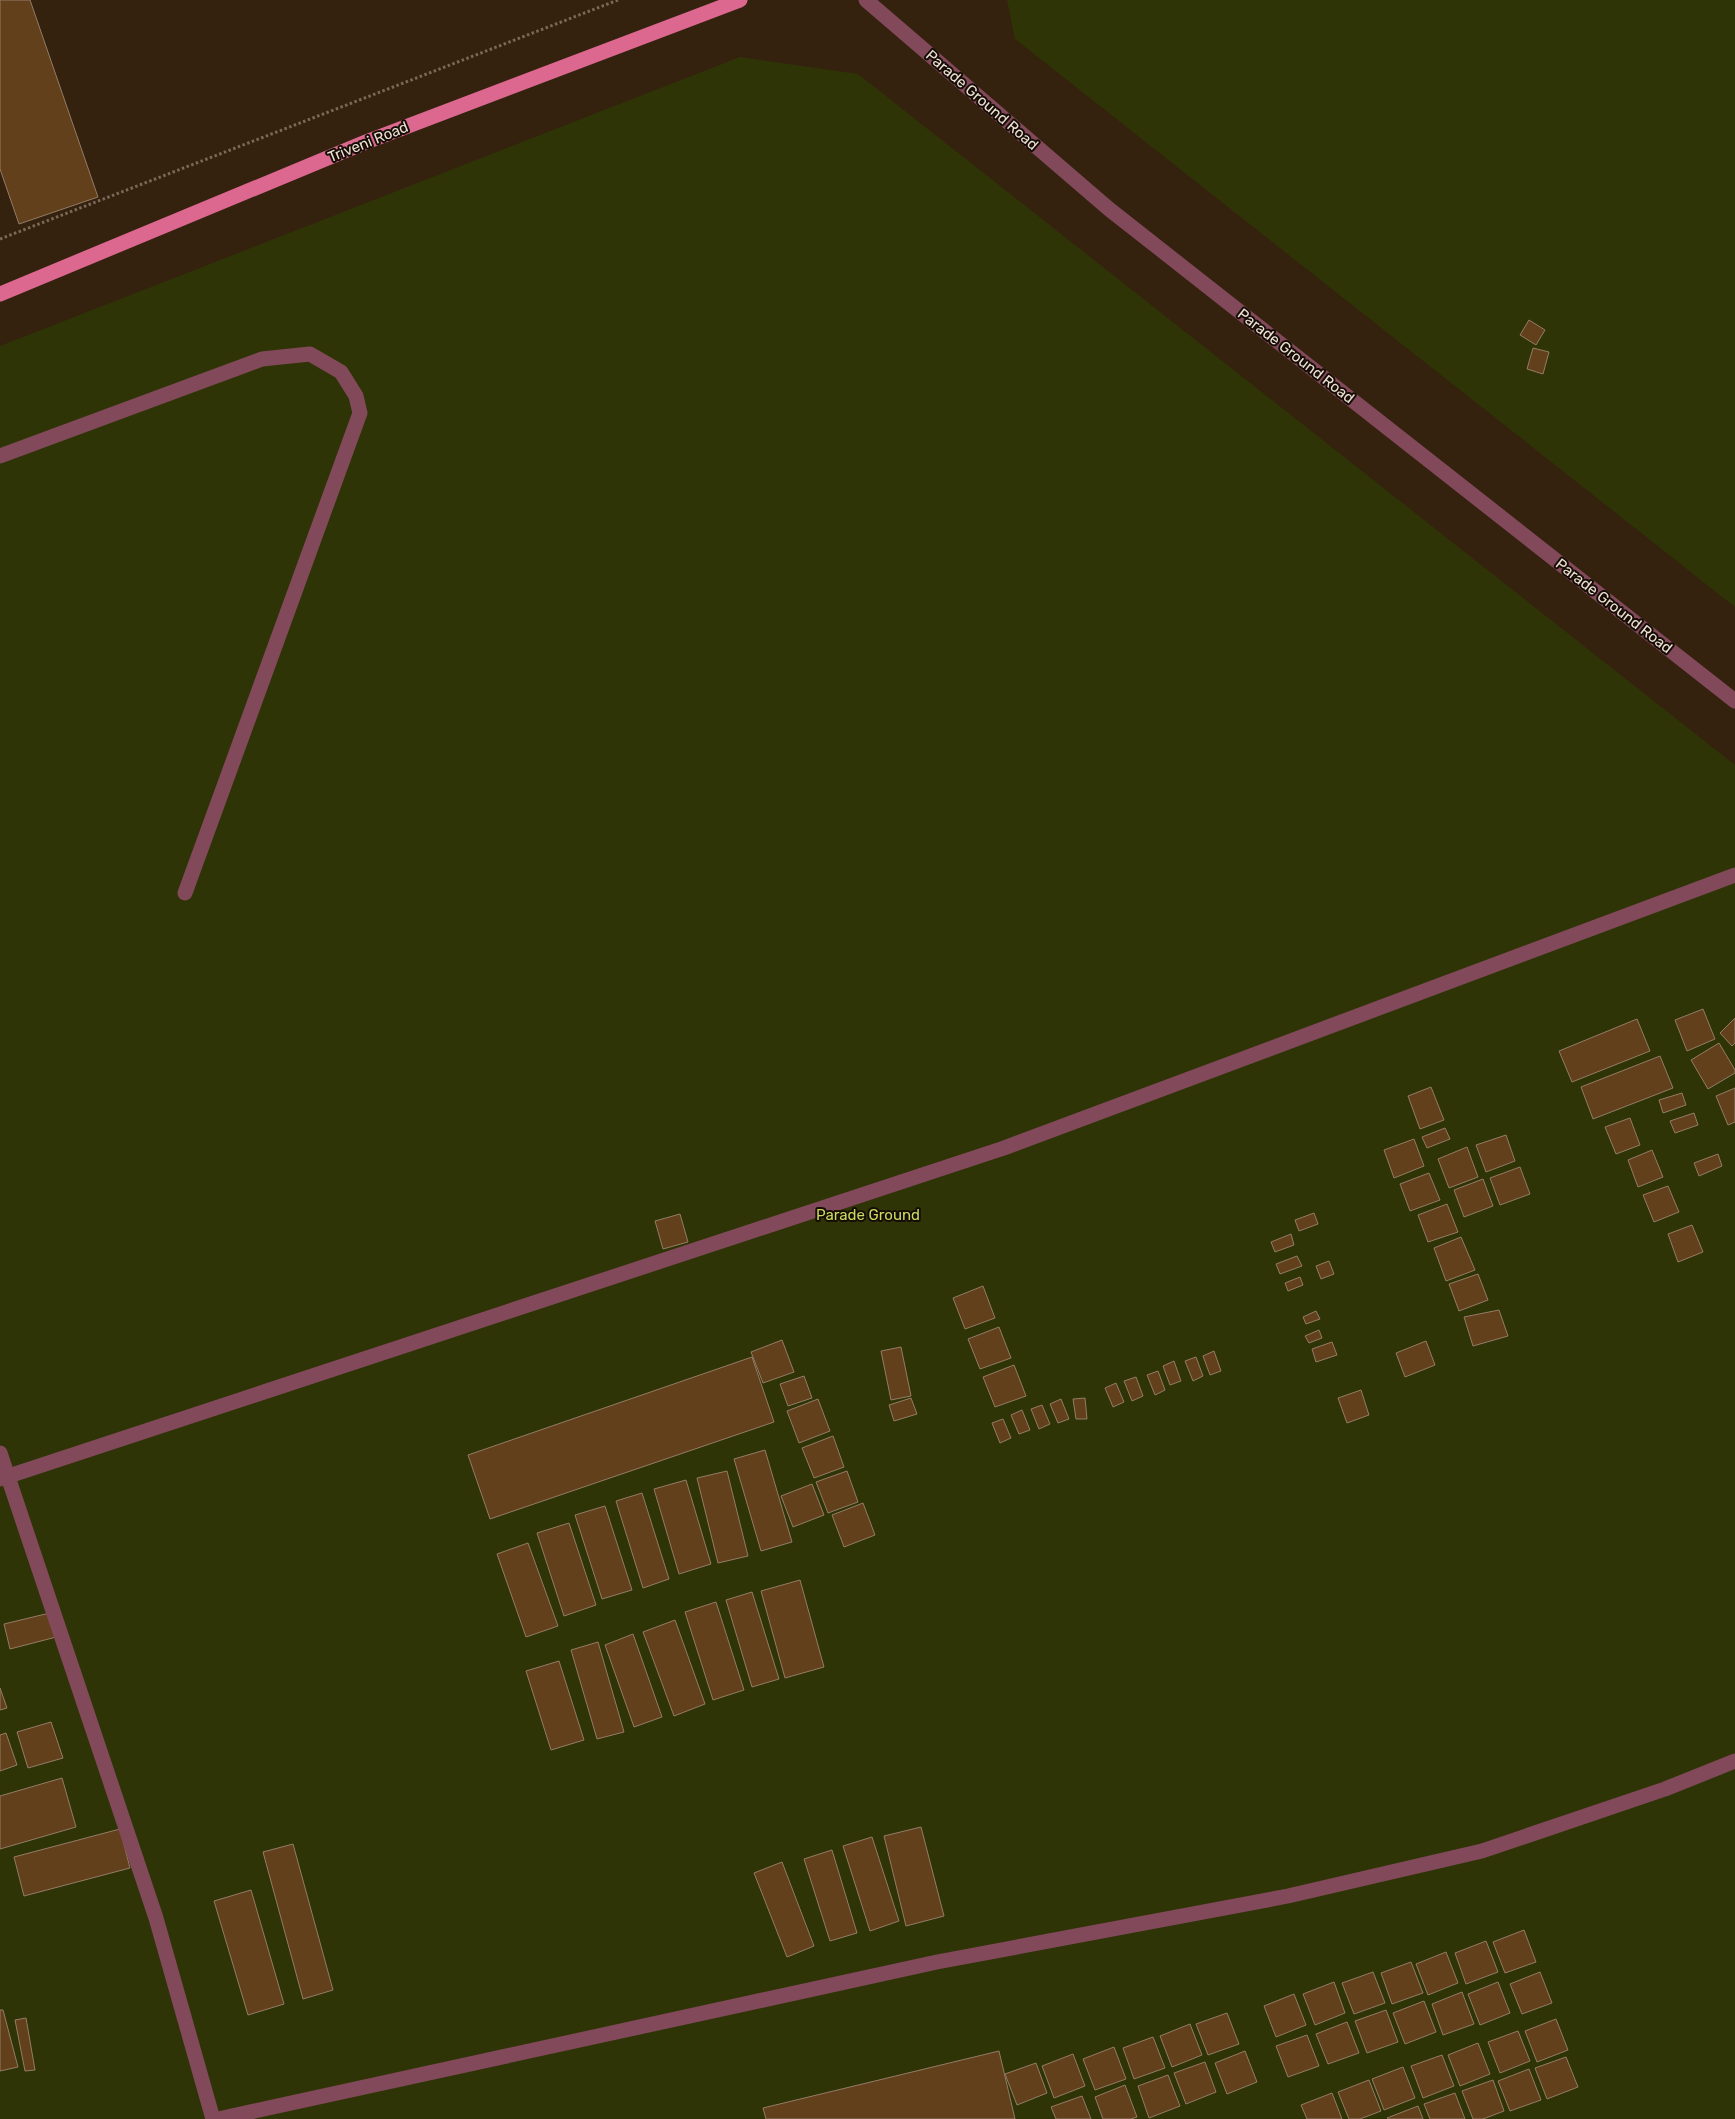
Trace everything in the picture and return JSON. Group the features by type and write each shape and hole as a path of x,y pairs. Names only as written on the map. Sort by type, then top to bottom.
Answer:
{"main road":[{"name":"Triveni Road","path":"0,294 366,142 740,0"}],"street":[{"name":"Parade Ground Road","path":"866,0 1109,210 1735,700"},
{"path":"0,456 262,359 310,354 341,372 356,396 360,413 185,893"},
{"path":"4,1477 1004,1148 1735,875"},
{"path":"0,1453 4,1477 156,1918 213,2119"},
{"path":"218,2119 937,1962 1288,1896 1482,1851 1665,1789 1735,1761"}],"path":[{"path":"0,239 618,0"}],"green space":[{"path":"1007,0 1735,0 1735,607 1015,39"},
{"name":"Parade Ground","path":"740,57 858,74 1735,765 1735,2119 0,2119 0,346"}],"building":[{"path":"0,0 30,0 98,197 19,224 0,169"},
{"path":"1529,320 1545,330 1536,345 1520,335"},
{"path":"1533,348 1549,352 1543,374 1527,369"},
{"path":"1703,1009 1715,1039 1687,1051 1675,1020"},
{"path":"1735,1018 1735,1043 1732,1046 1720,1033"},
{"path":"1637,1019 1650,1051 1572,1082 1559,1051"},
{"path":"1719,1043 1735,1073 1708,1089 1691,1060"},
{"path":"1660,1056 1673,1088 1593,1119 1581,1087"},
{"path":"1431,1087 1444,1120 1420,1129 1408,1096"},
{"path":"1735,1088 1735,1122 1728,1125 1716,1096"},
{"path":"1682,1093 1686,1105 1663,1113 1659,1100"},
{"path":"1694,1113 1698,1125 1675,1133 1670,1121"},
{"path":"1630,1118 1640,1145 1616,1154 1605,1127"},
{"path":"1445,1128 1450,1139 1427,1148 1422,1137"},
{"path":"1506,1135 1515,1161 1486,1172 1476,1145"},
{"path":"1414,1139 1424,1166 1394,1178 1384,1150"},
{"path":"1467,1147 1478,1177 1449,1188 1438,1159"},
{"path":"1652,1150 1663,1177 1638,1187 1628,1160"},
{"path":"1718,1154 1722,1166 1699,1176 1694,1163"},
{"path":"1520,1167 1530,1194 1500,1205 1490,1178"},
{"path":"1429,1173 1440,1200 1410,1211 1400,1184"},
{"path":"1483,1179 1493,1206 1464,1217 1454,1190"},
{"path":"1668,1186 1679,1212 1654,1222 1643,1195"},
{"path":"1447,1204 1458,1232 1428,1242 1418,1215"},
{"path":"1314,1213 1318,1224 1299,1231 1295,1220"},
{"path":"680,1214 688,1242 663,1249 655,1221"},
{"path":"1692,1225 1703,1252 1678,1262 1668,1234"},
{"path":"1291,1234 1294,1245 1275,1252 1271,1242"},
{"path":"1461,1237 1475,1270 1446,1281 1434,1248"},
{"path":"1297,1256 1302,1266 1280,1274 1276,1264"},
{"path":"1329,1261 1334,1274 1321,1279 1316,1266"},
{"path":"1478,1274 1488,1300 1459,1311 1449,1284"},
{"path":"1300,1277 1303,1285 1288,1291 1285,1283"},
{"path":"983,1286 995,1318 965,1329 953,1298"},
{"path":"1499,1310 1508,1336 1473,1346 1464,1317"},
{"path":"1316,1311 1320,1319 1306,1324 1303,1317"},
{"path":"999,1327 1011,1358 980,1369 968,1339"},
{"path":"1319,1330 1322,1338 1309,1343 1305,1336"},
{"path":"782,1340 794,1372 763,1383 751,1352"},
{"path":"1426,1341 1435,1365 1405,1377 1396,1353"},
{"path":"1332,1342 1337,1355 1316,1362 1312,1349"},
{"path":"901,1347 911,1396 891,1400 881,1351"},
{"path":"1214,1351 1221,1371 1210,1375 1203,1356"},
{"path":"752,1357 774,1422 490,1519 468,1455"},
{"path":"1196,1357 1203,1376 1193,1381 1185,1361"},
{"path":"1174,1361 1181,1381 1170,1385 1163,1366"},
{"path":"1014,1365 1026,1396 995,1407 983,1377"},
{"path":"1158,1371 1165,1390 1155,1395 1147,1375"},
{"path":"804,1376 812,1398 788,1406 780,1384"},
{"path":"1136,1377 1143,1396 1132,1401 1124,1381"},
{"path":"1116,1383 1124,1402 1113,1407 1105,1388"},
{"path":"1361,1390 1369,1415 1347,1423 1338,1398"},
{"path":"911,1398 917,1414 894,1421 889,1405"},
{"path":"1085,1398 1087,1419 1076,1419 1073,1399"},
{"path":"818,1399 830,1431 799,1443 787,1411"},
{"path":"1061,1399 1069,1419 1058,1423 1050,1404"},
{"path":"1042,1405 1050,1424 1039,1429 1031,1409"},
{"path":"1022,1410 1030,1430 1019,1434 1011,1415"},
{"path":"1003,1419 1011,1438 1000,1443 992,1423"},
{"path":"833,1436 844,1467 814,1478 802,1448"},
{"path":"765,1450 792,1542 761,1551 734,1459"},
{"path":"727,1471 748,1556 718,1563 697,1478"},
{"path":"847,1471 858,1502 828,1513 816,1482"},
{"path":"686,1480 711,1564 679,1574 654,1489"},
{"path":"812,1484 824,1515 793,1527 781,1496"},
{"path":"642,1493 669,1579 643,1588 616,1501"},
{"path":"863,1503 875,1535 844,1547 832,1515"},
{"path":"605,1506 632,1590 602,1599 575,1515"},
{"path":"569,1523 596,1605 564,1616 537,1533"},
{"path":"528,1543 558,1626 526,1637 497,1554"},
{"path":"800,1580 824,1667 785,1678 761,1591"},
{"path":"752,1592 779,1679 752,1687 726,1600"},
{"path":"716,1602 744,1690 713,1700 685,1612"},
{"path":"58,1611 64,1635 10,1649 4,1624"},
{"path":"675,1620 705,1704 674,1716 643,1632"},
{"path":"633,1634 662,1717 634,1727 605,1645"},
{"path":"598,1642 624,1732 597,1739 571,1650"},
{"path":"559,1661 584,1740 551,1750 526,1671"},
{"path":"0,1688 7,1708 0,1710"},
{"path":"51,1722 63,1758 28,1768 17,1732"},
{"path":"6,1733 17,1765 0,1771 0,1735"},
{"path":"62,1778 76,1827 0,1849 0,1796"},
{"path":"921,1827 944,1916 906,1926 884,1836"},
{"path":"120,1829 130,1868 24,1896 14,1857"},
{"path":"872,1837 899,1921 870,1931 843,1846"},
{"path":"293,1844 333,1990 303,1999 263,1852"},
{"path":"832,1850 857,1933 830,1941 804,1859"},
{"path":"782,1862 814,1946 787,1957 754,1873"},
{"path":"251,1890 284,2004 248,2015 214,1901"},
{"path":"1524,1930 1536,1962 1505,1973 1493,1942"},
{"path":"1486,1941 1498,1972 1466,1984 1455,1953"},
{"path":"1446,1952 1458,1983 1428,1995 1416,1964"},
{"path":"1411,1962 1423,1993 1392,2004 1381,1973"},
{"path":"1373,1972 1385,2003 1354,2014 1342,1983"},
{"path":"1540,1972 1552,2003 1522,2014 1510,1984"},
{"path":"1334,1982 1345,2013 1315,2025 1303,1994"},
{"path":"1498,1982 1510,2013 1480,2025 1468,1994"},
{"path":"1462,1992 1474,2024 1443,2035 1432,2004"},
{"path":"1294,1994 1306,2025 1276,2037 1264,2006"},
{"path":"1424,2001 1436,2032 1405,2044 1393,2013"},
{"path":"0,2010 3,2010 18,2067 0,2071"},
{"path":"1386,2010 1398,2042 1367,2053 1355,2021"},
{"path":"1227,2013 1239,2044 1208,2055 1196,2024"},
{"path":"26,2018 35,2070 25,2071 15,2020"},
{"path":"1556,2019 1568,2050 1537,2062 1525,2031"},
{"path":"1347,2022 1359,2053 1328,2064 1316,2034"},
{"path":"1190,2024 1202,2055 1172,2067 1160,2036"},
{"path":"1518,2031 1530,2061 1500,2073 1488,2042"},
{"path":"1307,2035 1319,2066 1288,2077 1276,2046"},
{"path":"1153,2037 1165,2068 1134,2079 1123,2048"},
{"path":"1478,2043 1490,2074 1460,2086 1448,2055"},
{"path":"1114,2047 1126,2079 1095,2090 1083,2059"},
{"path":"999,2051 1015,2119 766,2119 763,2108"},
{"path":"1245,2051 1257,2082 1227,2094 1215,2063"},
{"path":"1073,2054 1085,2086 1054,2098 1042,2066"},
{"path":"1442,2055 1454,2086 1423,2098 1411,2066"},
{"path":"1566,2057 1578,2087 1547,2099 1535,2068"},
{"path":"1205,2062 1216,2092 1186,2104 1174,2073"},
{"path":"1036,2063 1047,2093 1017,2105 1005,2074"},
{"path":"1403,2067 1415,2098 1384,2110 1372,2079"},
{"path":"1529,2069 1541,2100 1510,2111 1498,2081"},
{"path":"1168,2075 1180,2106 1149,2118 1138,2086"},
{"path":"1369,2080 1381,2111 1360,2119 1349,2119 1338,2092"},
{"path":"1493,2080 1504,2111 1483,2119 1473,2119 1462,2091"},
{"path":"1125,2085 1137,2117 1131,2119 1103,2119 1095,2097"},
{"path":"1332,2093 1342,2119 1307,2119 1301,2105"},
{"path":"1455,2093 1465,2119 1430,2119 1424,2104"},
{"path":"1082,2096 1091,2119 1056,2119 1051,2107"},
{"path":"1418,2106 1423,2119 1387,2118"}]}
